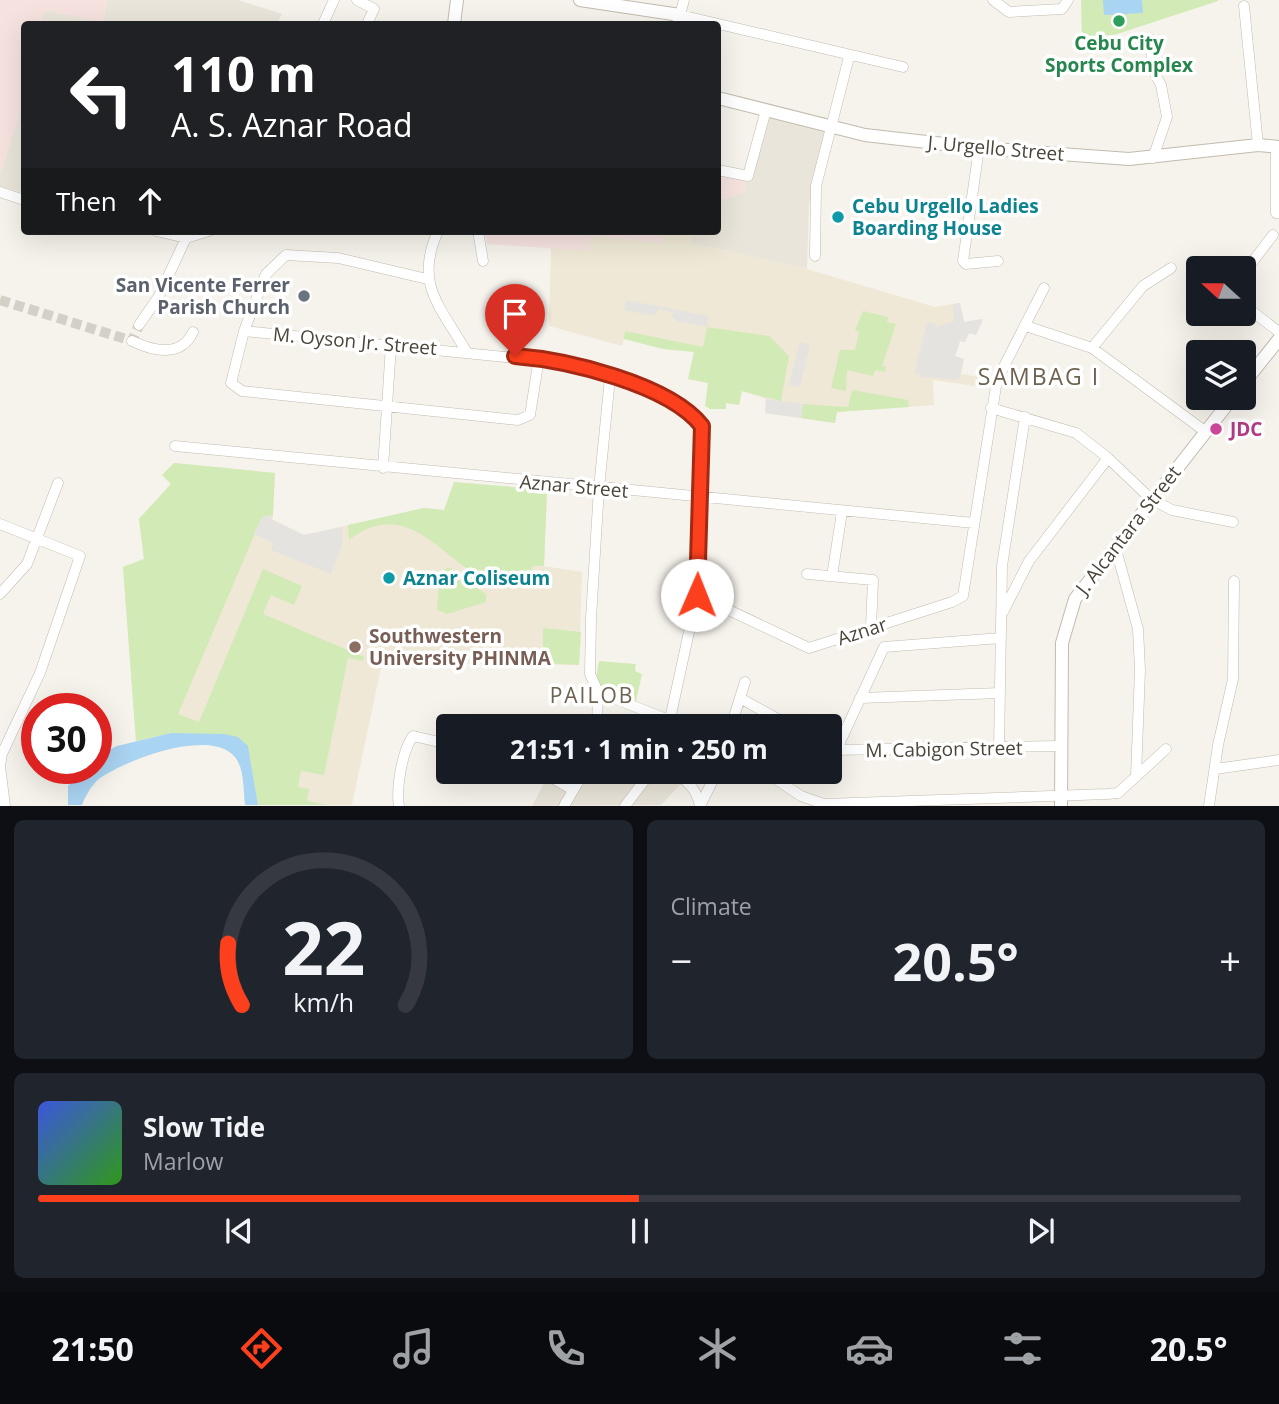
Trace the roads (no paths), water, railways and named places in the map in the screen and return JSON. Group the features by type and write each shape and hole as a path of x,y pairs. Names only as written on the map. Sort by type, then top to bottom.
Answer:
{"street":[{"path":"324,21 334,0"},
{"path":"357,0 374,9 368,21"},
{"path":"454,21 457,0"},
{"path":"580,0 679,20 684,0"},
{"path":"993,0 1009,12 1065,4"},
{"path":"1244,6 1258,145"},
{"path":"721,29 903,67"},
{"path":"1150,39 1153,70 1161,85 1167,117 1153,158"},
{"path":"815,256 815,193 849,57"},
{"name":"J. Urgello Street","path":"721,99 831,127 892,139 979,148 1129,159 1258,145 1278,147"},
{"path":"721,171 748,176 766,110"},
{"path":"1278,147 1275,183 1276,212 1279,213"},
{"path":"979,148 963,261 966,264 998,261"},
{"path":"0,192 21,199"},
{"path":"173,235 186,238 196,235"},
{"path":"437,235 427,262 427,279 466,351"},
{"path":"479,235 483,261"},
{"path":"1256,257 1273,235"},
{"path":"139,325 159,296 186,238"},
{"path":"427,279 338,258 286,255 266,274 244,331 231,383 242,391 525,419 532,409 540,358"},
{"path":"1092,348 1143,286 1171,268"},
{"path":"974,523 997,380 1044,289"},
{"path":"1256,314 1279,332"},
{"path":"1026,327 1092,348 1206,432"},
{"name":"M. Oyson Jr. Street","path":"244,331 540,358 646,389 690,411 702,426 697,595 671,714"},
{"path":"132,341 150,350 165,351 189,340 192,332"},
{"path":"1256,368 1279,339"},
{"path":"383,468 391,345"},
{"path":"597,714 598,692 590,674 598,488 610,378"},
{"path":"991,408 1076,433 1108,458 1151,499 1172,510 1233,522"},
{"name":"J. Alcantara Street","path":"1061,801 1062,643 1074,599 1223,410"},
{"path":"999,748 1002,566 1025,417"},
{"name":"Aznar Street","path":"174,446 974,523"},
{"path":"1001,615 1029,561 1108,458"},
{"path":"0,594 27,564 58,483"},
{"path":"832,576 842,512"},
{"name":"Aznar","path":"697,595 808,648 952,602 963,596 974,523"},
{"path":"0,524 80,556 40,673 2,754 0,766 5,806"},
{"path":"1115,546 1138,629 1140,670 1136,777"},
{"path":"807,574 873,580 871,627"},
{"path":"1209,806 1215,769 1213,745 1233,678 1234,580"},
{"path":"842,732 884,647 1001,638"},
{"path":"735,714 745,682"},
{"path":"598,692 657,714"},
{"path":"860,698 1000,693"},
{"path":"740,698 769,714"},
{"path":"399,806 408,743 413,736 436,741"},
{"name":"M. Cabigon Street","path":"842,749 1060,746"},
{"path":"784,784 815,803 834,805 1061,801 1118,793 1166,749"},
{"path":"1215,769 1279,760"},
{"path":"563,784 573,790"},
{"path":"564,806 577,784"},
{"path":"625,806 642,784"},
{"path":"690,784 700,805"},
{"path":"700,805 710,784"}],"water":[{"path":"1103,0 1142,0 1143,13 1104,15"},
{"path":"171,733 224,734 238,737 248,746 258,805 245,805 239,764 232,754 219,747 185,746 166,750 112,771 112,748"},
{"path":"95,784 82,805 68,805 68,786"}],"tunnel":[{"path":"0,300 132,341 139,325"}],"place":[{"name":"Cebu City Sports Complex","path":"1119,21"},
{"name":"Cebu Urgello Ladies Boarding House","path":"838,217"},
{"name":"San Vicente Ferrer Parish Church","path":"304,296"},
{"name":"JDC","path":"1216,429"},
{"name":"Aznar Coliseum","path":"389,578"},
{"name":"Southwestern University PHINMA","path":"355,647"}],"district":[{"name":"SAMBAG I","path":"1039,376"},
{"name":"PAILOB","path":"592,695"}]}
